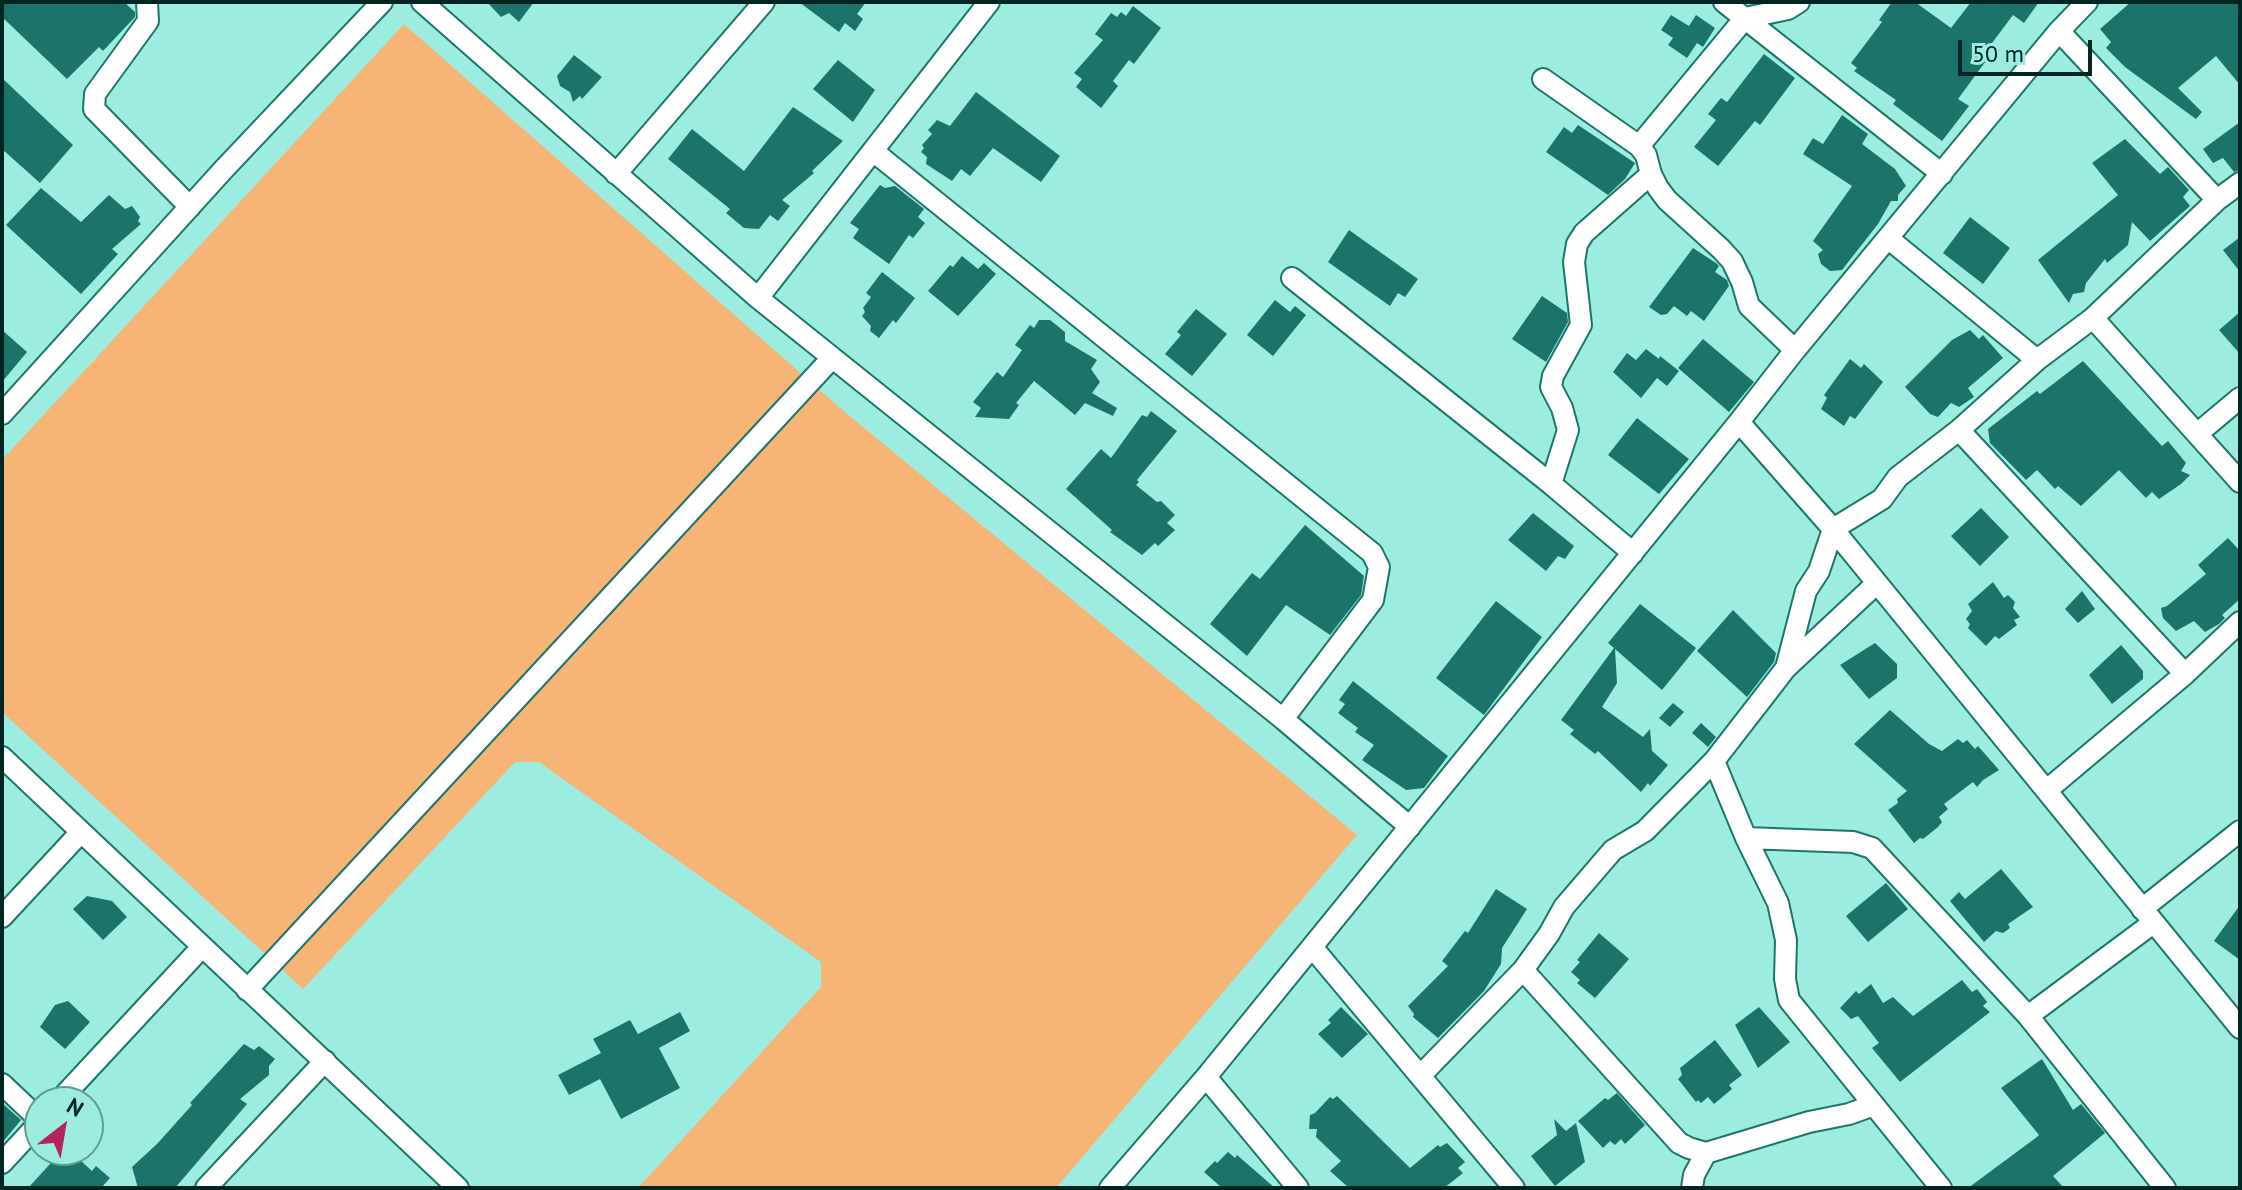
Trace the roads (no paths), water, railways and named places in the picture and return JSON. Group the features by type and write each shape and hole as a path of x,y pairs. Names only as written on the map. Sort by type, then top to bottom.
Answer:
{"street":[{"path":"147,2 148,21 95,94 94,109 190,207"},
{"path":"2,414 382,2"},
{"path":"422,2 758,298 1283,719 1410,827"},
{"path":"616,174 764,2"},
{"path":"758,298 989,2"},
{"path":"1724,2 1942,174"},
{"path":"1639,146 1745,18 1788,9 1799,2"},
{"path":"1110,1188 1206,1077 1795,350 2059,31 2087,2"},
{"path":"2059,31 2217,200"},
{"path":"1543,79 1639,146 1667,200 1732,261 1749,306 1795,350"},
{"path":"873,151 1372,553 1379,567 1373,600 1283,719"},
{"path":"1551,484 1568,430 1562,408 1551,387 1553,376 1581,325 1574,262 1577,244 1584,233 1651,174"},
{"path":"1786,668 1806,591 1819,571 1833,529 1882,499 1898,477 1959,430 2037,360 2093,318 2217,200 2240,183"},
{"path":"1889,239 2037,360"},
{"path":"1292,278 1633,553"},
{"path":"2093,318 2240,482"},
{"path":"247,990 832,358"},
{"path":"2197,434 2240,398"},
{"path":"1739,422 1833,529 2240,1028"},
{"path":"1959,430 2185,674"},
{"path":"1420,1076 1523,970 1564,907 1613,850 1645,831 1714,761 1786,668 1877,583"},
{"path":"2047,790 2185,674 2240,622"},
{"path":"2,757 458,1188"},
{"path":"1714,761 1746,838 1778,903 1786,940 1785,979 1789,1000 1941,1188"},
{"path":"2028,1016 2148,916 2240,831"},
{"path":"2,917 81,832"},
{"path":"1746,838 1853,842 1872,848 2028,1016 2165,1188"},
{"path":"73,1086 202,947"},
{"path":"1312,947 1514,1188"},
{"path":"1523,970 1679,1143 1706,1153 1874,1105"},
{"path":"206,1188 325,1061"},
{"path":"1206,1077 1298,1188"},
{"path":"2,1084 24,1105"},
{"path":"2,1163 24,1139"},
{"path":"1692,1188 1694,1175 1706,1153"}]}
